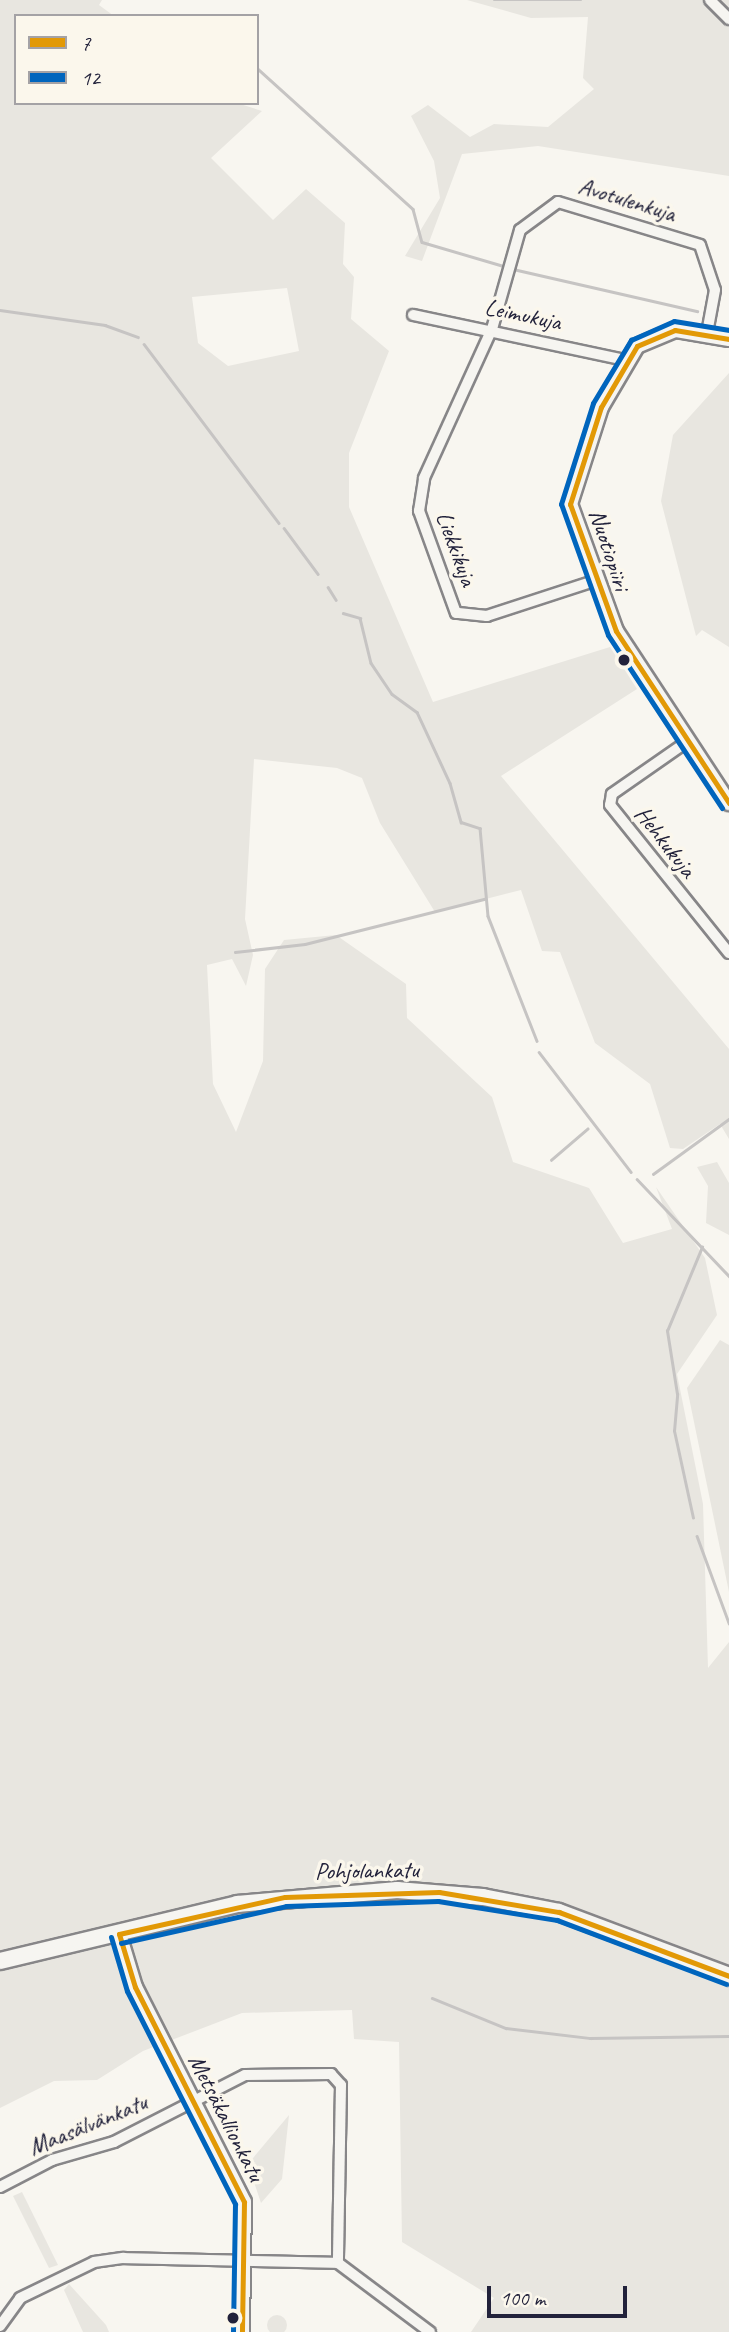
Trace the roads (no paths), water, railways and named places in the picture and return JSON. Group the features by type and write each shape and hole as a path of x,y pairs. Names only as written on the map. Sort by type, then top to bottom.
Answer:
{"main road":[{"name":"Pohjolankatu","path":"0,1961 285,1897 355,1890 439,1892 559,1912 729,1976"}],"street":[{"path":"710,0 729,19"},
{"name":"Avotulenkuja","path":"492,329 520,230 558,202 700,246 715,290 707,333"},
{"name":"Leimukuja","path":"413,315 492,329 625,360"},
{"name":"Liekkikuja","path":"492,329 418,495 456,613 487,617 594,581"},
{"path":"625,360 665,331 707,333 729,338"},
{"name":"Nuotiopiiri","path":"625,360 571,489 594,581 616,631 729,803"},
{"name":"Hehkukuja","path":"688,741 611,793 610,805 729,953"},
{"name":"Metsäkallionkatu","path":"119,1934 135,1987 244,2202 242,2332"},
{"name":"Maasälvänkatu","path":"0,2187 192,2102 245,2075 331,2074 340,2079 343,2245 338,2263"},
{"path":"0,2326 20,2298 94,2262 338,2263 430,2332"}],"waterway":[{"path":"494,0 581,0"},
{"path":"259,70 413,209 422,242 507,267"},
{"path":"513,269 697,311"},
{"path":"0,310 105,325 138,337"},
{"path":"144,344 279,523"},
{"path":"284,528 318,574"},
{"path":"328,587 336,600"},
{"path":"343,613 360,618 371,663 392,694 417,712 450,783 461,822 480,828 488,916 537,1041"},
{"path":"235,952 305,944 484,899"},
{"path":"539,1052 631,1172"},
{"path":"653,1174 729,1119"},
{"path":"551,1160 587,1129"},
{"path":"637,1179 729,1276"},
{"path":"693,1518 674,1431 677,1394 667,1331 702,1247"},
{"path":"697,1536 729,1623"},
{"path":"432,1998 506,2028 590,2038 729,2036"}]}
